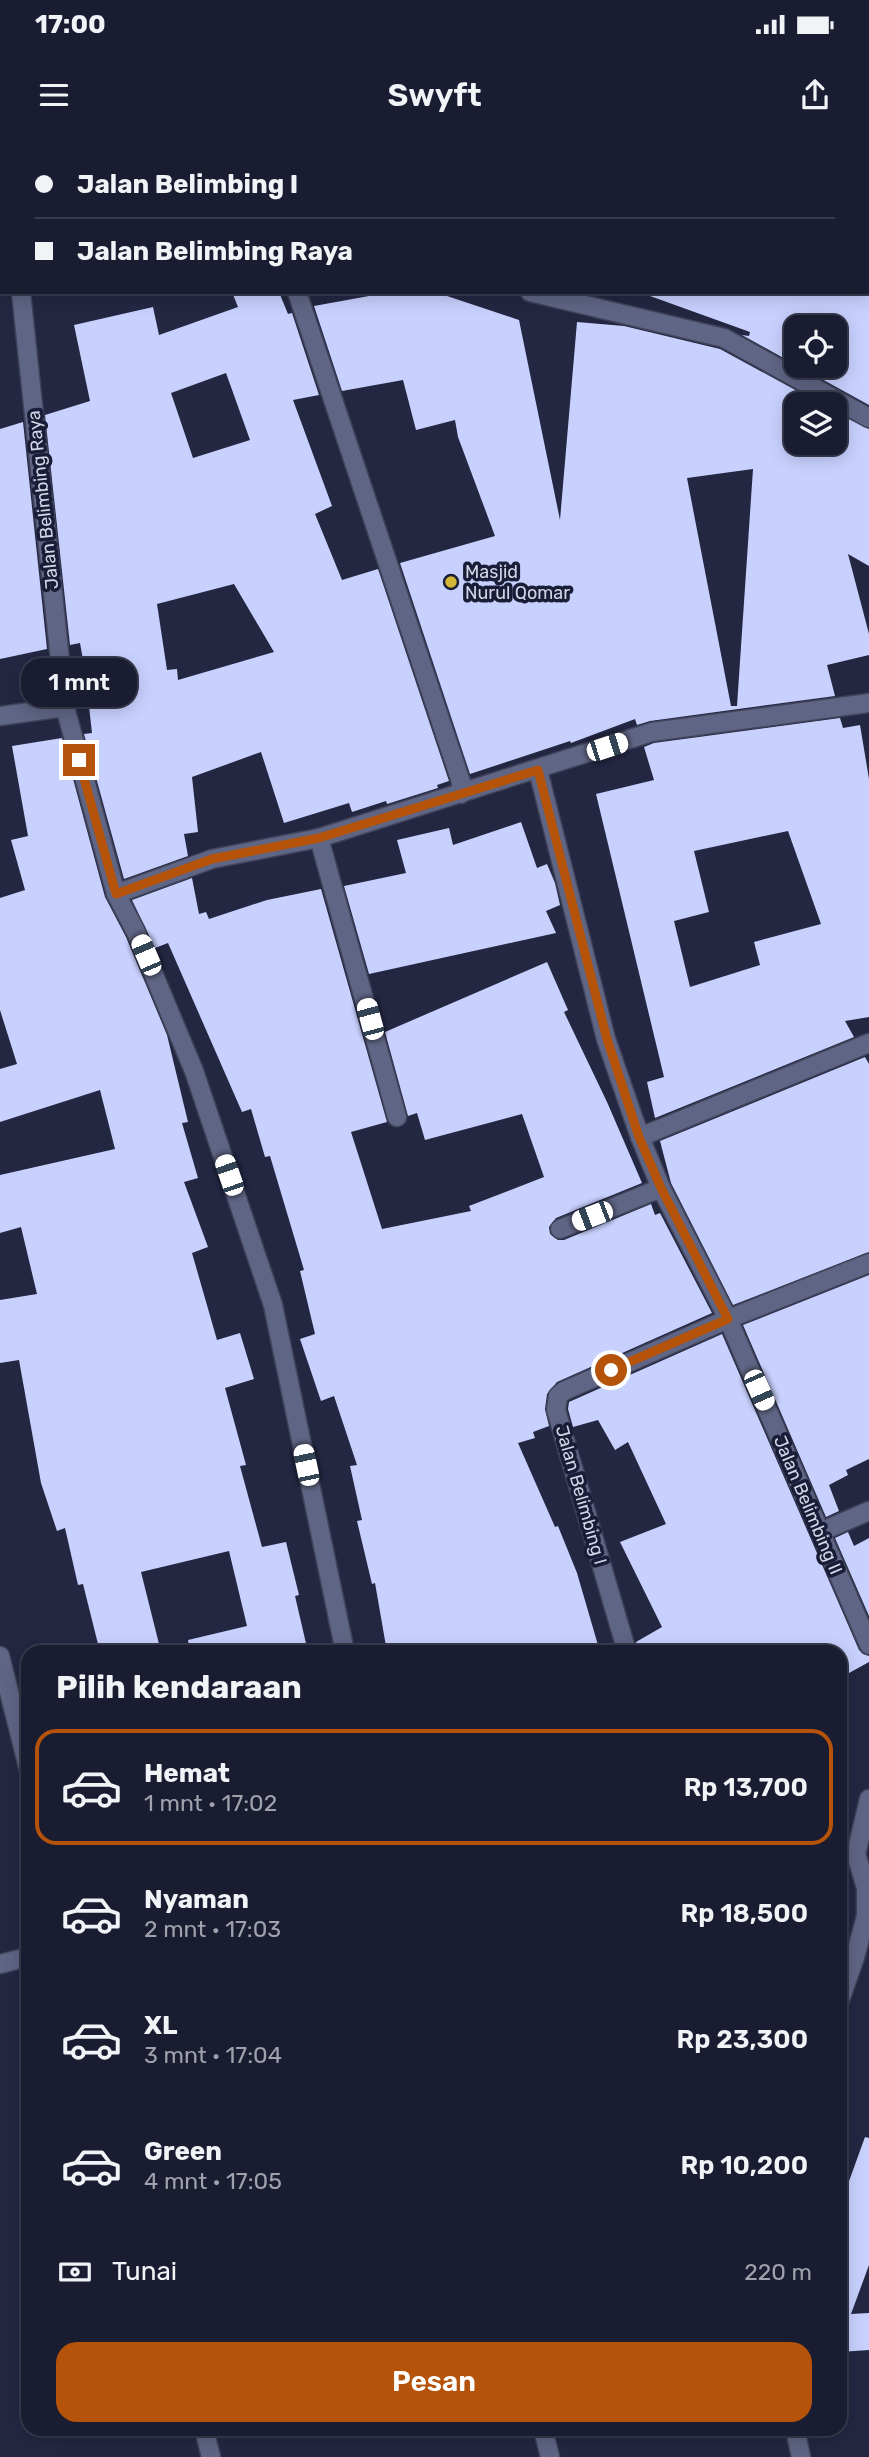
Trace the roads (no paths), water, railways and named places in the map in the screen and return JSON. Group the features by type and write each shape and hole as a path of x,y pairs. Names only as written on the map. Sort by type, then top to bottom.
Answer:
{"street":[{"name":"Jalan Belimbing Raya","path":"21,294 65,707 116,894 136,932 194,1071 273,1305 344,1645"},
{"path":"298,294 461,782 461,794"},
{"path":"538,294 723,338 869,418"},
{"path":"116,894 212,859 319,838 652,732 869,703"},
{"path":"0,716 65,707"},
{"name":"Jalan Belimbing II","path":"538,770 607,1039 639,1137 661,1188 728,1319 869,1646"},
{"path":"319,838 397,1117"},
{"path":"639,1137 869,1043"},
{"path":"559,1229 661,1188"},
{"path":"728,1319 869,1263"},
{"name":"Jalan Belimbing I","path":"625,1645 556,1410 558,1396 728,1319"},
{"path":"820,1532 869,1511"},
{"path":"0,1656 21,1739"},
{"path":"847,1980 866,1916 866,1888 848,1856 869,1799"},
{"path":"0,1964 21,1959"},
{"path":"206,2436 211,2457"},
{"path":"545,2436 550,2457"},
{"path":"796,2436 801,2457"}],"place":[{"name":"Masjid Nurul Qomar","path":"451,582"}]}
